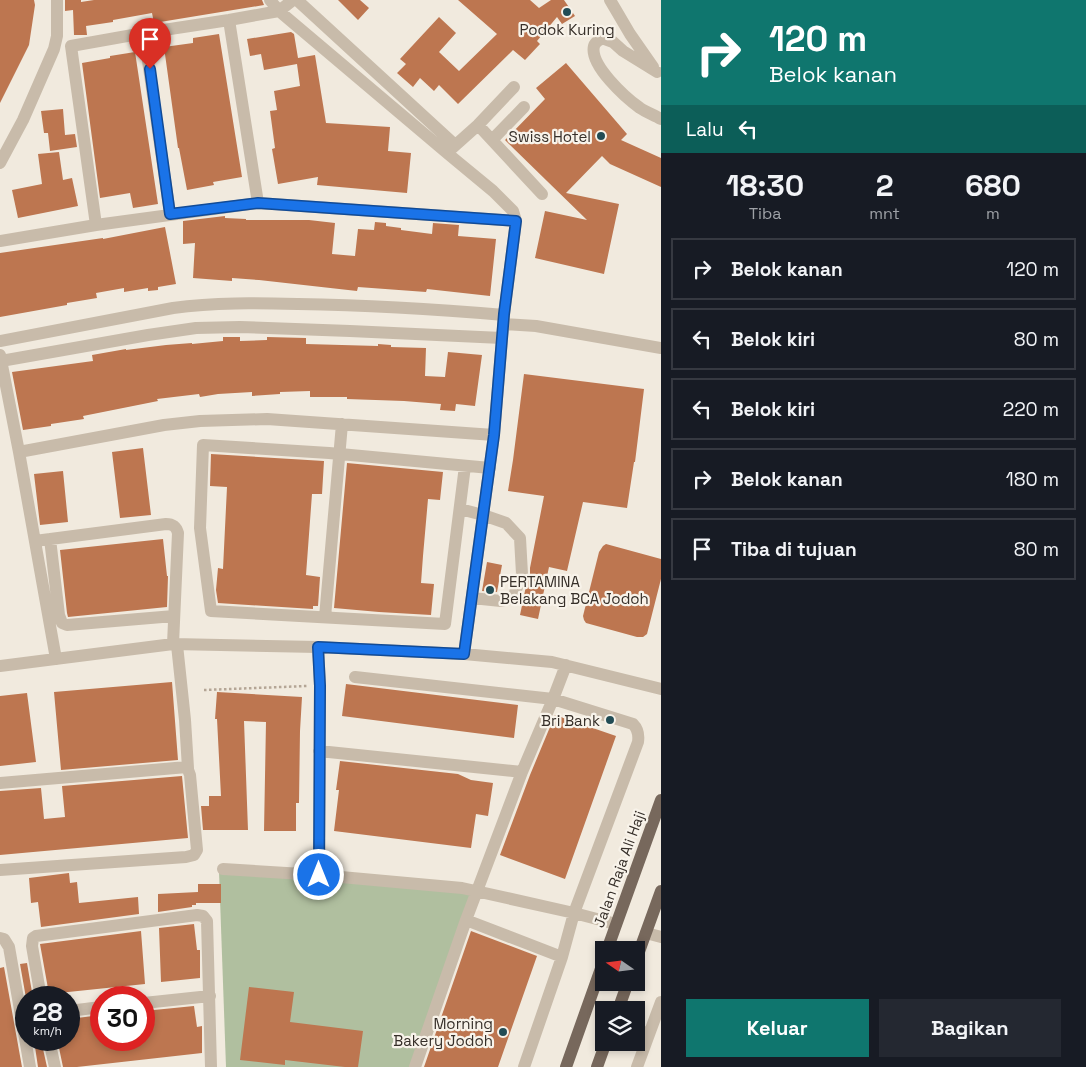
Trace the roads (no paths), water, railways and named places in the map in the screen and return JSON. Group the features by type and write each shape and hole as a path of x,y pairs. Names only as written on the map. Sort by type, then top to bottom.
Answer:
{"main road":[{"name":"Jalan Raja Ali Haji","path":"610,941 661,800"},
{"path":"643,941 660,894"},
{"path":"566,1067 595,985"},
{"path":"597,1067 603,1051"}],"street":[{"path":"0,163 23,120 54,49 57,36 57,0"},
{"path":"270,0 279,11 450,149"},
{"path":"96,225 71,46 144,32 279,11 295,0 513,211 516,221 503,319 494,435 464,654"},
{"path":"610,0 630,34 659,74"},
{"path":"229,20 258,203"},
{"path":"144,32 170,214"},
{"path":"659,74 608,40 602,38 597,41 594,47 595,57 599,66 615,86 640,108 661,119"},
{"path":"450,149 478,125 514,87"},
{"path":"493,140 524,107"},
{"path":"478,125 542,194"},
{"path":"0,241 170,214 258,203 516,221"},
{"path":"0,341 173,308 200,304 233,303 346,305 503,319 661,348"},
{"path":"56,659 1,358 196,328 240,327 502,338"},
{"path":"19,452 164,425 267,418 494,435"},
{"path":"325,617 342,424"},
{"path":"465,466 445,624 211,611 200,528 203,446 340,454 490,468"},
{"path":"460,509 506,523 520,538 522,574 512,598 501,601 472,598"},
{"path":"0,870 173,858 194,855 197,850 185,720 175,644 174,616 178,533 176,529 172,524 166,524 35,541"},
{"path":"50,539 59,614 62,623 67,625 174,616"},
{"path":"0,666 175,644 318,647 464,654 552,662 661,689"},
{"path":"318,647 320,686 319,875"},
{"path":"415,1067 466,920 522,772 566,665"},
{"path":"355,676 553,699 632,724 636,728 638,742 574,913 562,957 524,1067"},
{"path":"320,751 522,772"},
{"path":"0,783 188,768"},
{"path":"223,869 319,875 462,888 616,924"},
{"path":"39,986 32,946 33,938 36,936 196,915 203,916 207,920 212,1067"},
{"path":"466,920 562,957"},
{"path":"646,933 661,937"},
{"path":"0,938 4,938 9,947 30,1067"},
{"path":"155,1002 210,996"},
{"path":"637,1067 661,1002"},
{"path":"645,1033 650,1034"},
{"path":"52,1051 55,1067"}],"place":[{"name":"Podok Kuring","path":"567,12"},
{"name":"Swiss Hotel","path":"601,136"},
{"name":"PERTAMINA Belakang BCA Jodoh","path":"490,590"},
{"name":"Bri Bank","path":"610,720"},
{"name":"Morning Bakery Jodoh","path":"503,1032"}]}
